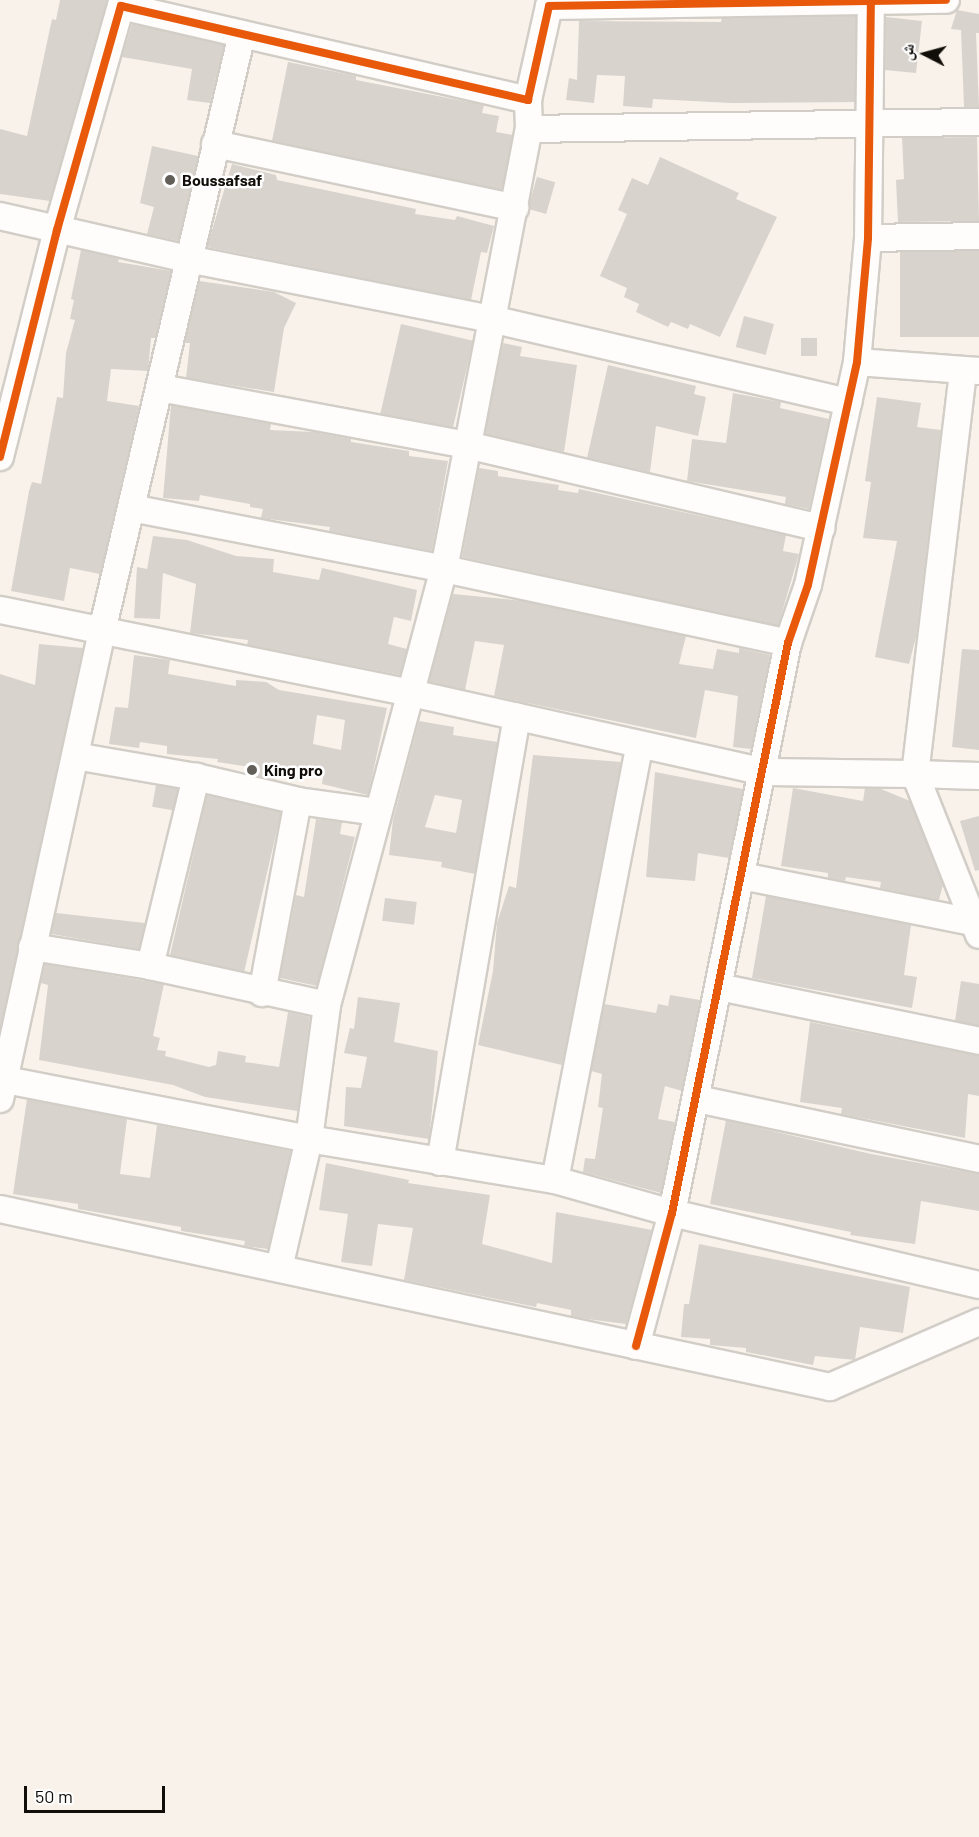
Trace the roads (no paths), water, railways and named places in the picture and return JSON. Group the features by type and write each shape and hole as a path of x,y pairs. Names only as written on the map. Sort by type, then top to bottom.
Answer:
{"street":[{"path":"279,1268 309,1139 327,1005 376,812 444,569 529,129 528,100 549,6 782,2 871,4 946,0"},
{"path":"0,454 57,230 121,3 242,34 528,100"},
{"path":"636,1346 672,1213 764,772 788,643 808,585 857,362 868,238 871,4"},
{"path":"242,34 102,631 1,1086 555,1180 672,1213 979,1285"},
{"path":"529,129 979,122"},
{"path":"215,144 514,208"},
{"path":"0,216 188,259 491,319 848,402"},
{"path":"868,238 979,236"},
{"path":"857,362 971,371 915,774 976,928"},
{"path":"160,388 467,445 821,528"},
{"path":"131,508 444,569 788,643"},
{"path":"0,610 411,693 639,746 764,772 979,776"},
{"path":"440,1162 517,717"},
{"path":"555,1180 639,746"},
{"path":"75,756 196,777 298,801 376,812"},
{"path":"150,966 196,777"},
{"path":"262,993 298,801"},
{"path":"742,876 976,928"},
{"path":"32,947 150,966 262,993 327,1005"},
{"path":"719,987 979,1041"},
{"path":"697,1099 979,1159"},
{"path":"0,1209 830,1387 979,1322"}],"place":[{"name":"Boussafsaf","path":"170,180"},
{"name":"King pro","path":"252,770"}]}
